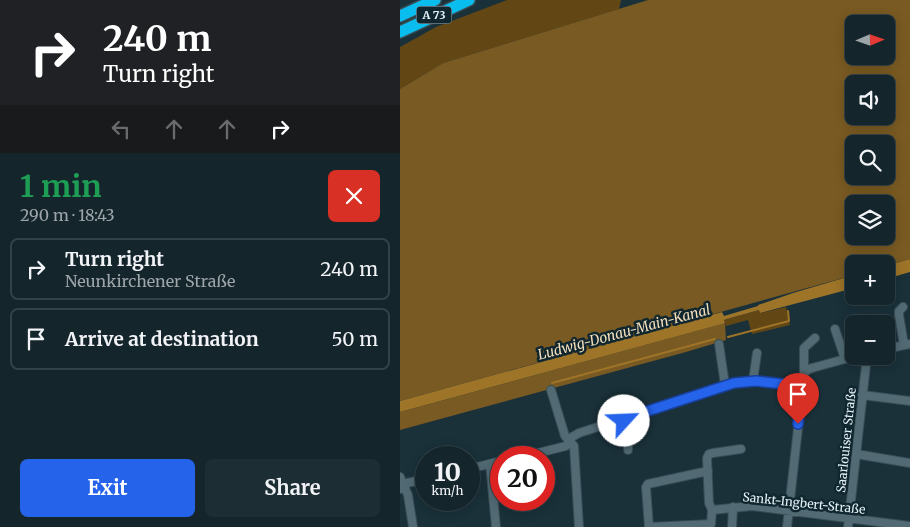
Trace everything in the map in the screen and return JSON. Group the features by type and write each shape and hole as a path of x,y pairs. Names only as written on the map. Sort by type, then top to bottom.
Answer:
{"highway":[{"name":"A 73","path":"400,16 435,0"},
{"name":"A 73","path":"400,32 469,0"}],"street":[{"path":"903,307 899,311 899,315 907,345"},
{"path":"804,374 812,368 845,359 835,329"},
{"path":"787,527 804,374 804,348 815,338"},
{"path":"718,344 725,386"},
{"path":"753,381 757,353"},
{"name":"Saarlouiser Straße","path":"848,527 866,365"},
{"path":"555,449 566,446 572,437 579,433 725,386 753,381 802,386"},
{"path":"551,390 565,436 574,446 579,527"},
{"path":"862,395 910,401"},
{"path":"623,419 628,438 628,450"},
{"path":"708,471 648,484 646,487 649,527 711,525 712,510 709,503 708,471 707,458 709,454 741,449"},
{"path":"856,454 910,463"},
{"path":"480,466 490,464"},
{"path":"400,477 413,527"},
{"path":"402,488 407,483 415,481"},
{"name":"Sankt-Ingbert-Straße","path":"712,510 752,506 910,526"},
{"path":"732,527 734,507"},
{"path":"494,511 496,527"}],"shaded area":[{"path":"507,0 621,0 619,9 443,63 400,89 400,47 436,27"},
{"path":"648,0 910,0 910,259 895,263 895,255 845,255 845,277 400,401 400,89 443,63"},
{"path":"910,259 910,272 895,276 895,263"},
{"path":"845,278 845,290 760,313 759,310 724,320 725,323 722,324 400,412 400,401 722,312 724,316"},
{"path":"786,307 790,325 752,334 748,320 726,326 724,320 759,310 761,313"},
{"path":"725,323 726,340 400,430 400,412"}],"waterway":[{"path":"728,337 789,321 788,311"},
{"path":"552,383 715,339"}],"route":[{"path":"624,421 623,419 734,383 756,381 802,386 798,424"}],"water label":[{"name":"Ludwig-Donau-Main-Kanal","path":"624,332"}]}
